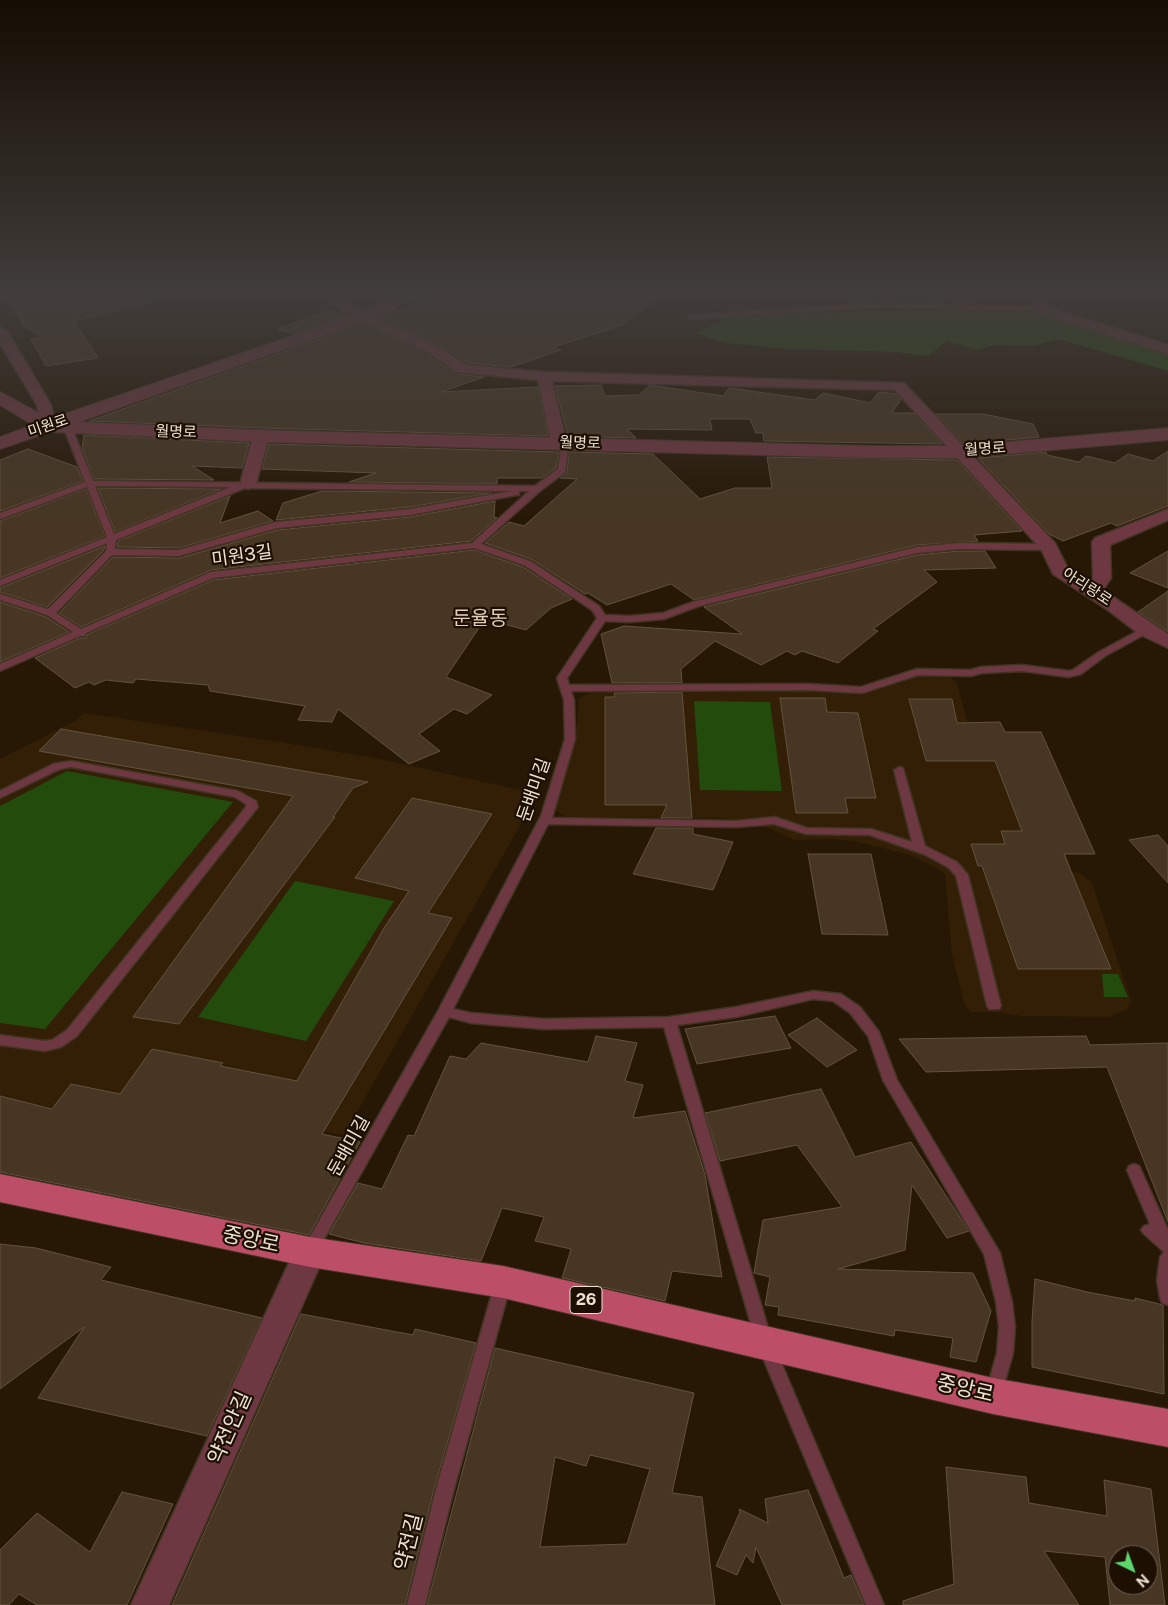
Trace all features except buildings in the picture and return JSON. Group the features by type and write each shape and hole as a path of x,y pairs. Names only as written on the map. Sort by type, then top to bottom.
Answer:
{"main road":[{"name":"중앙로","path":"0,1188 310,1252 503,1282 764,1341 993,1396 1168,1428"}],"street":[{"path":"23,370 44,405 48,426"},
{"name":"미원로","path":"0,442 210,370"},
{"name":"아리랑로","path":"473,370 544,376 899,386 1049,547 1058,570 1093,591 1146,630 1168,642"},
{"path":"544,376 558,438 566,443"},
{"name":"월명로","path":"0,397 48,426 261,436 875,452 960,452 1168,434"},
{"path":"248,484 261,436"},
{"path":"1093,591 1102,578 1101,542 1168,514"},
{"name":"약전안길","path":"150,1605 310,1252"}],"lane":[{"path":"50,613 110,552 112,540 68,428"},
{"path":"566,443 562,470 537,488 475,545 527,563 596,608 602,618 630,619 664,616 696,604 917,550 958,546 1049,547"},
{"path":"0,516 90,483 537,488"},
{"path":"0,583 112,540 248,484"},
{"path":"110,552 179,553 276,526 410,512 462,504 537,488"},
{"name":"미원3길","path":"0,668 82,634 211,575 475,545"},
{"path":"0,598 50,613 82,634"},
{"name":"둔배미길","path":"310,1252 445,1011 545,821 570,739 569,700 562,678 602,618"},
{"path":"565,688 808,687 862,690 917,672 971,674 990,669 1022,668 1069,674 1077,672 1102,654 1146,630"},
{"path":"0,795 57,766 71,764 238,794 252,803 252,807 72,1033 56,1044 45,1046 0,1040"},
{"path":"900,770 915,809 920,847"},
{"path":"545,821 736,824 774,820 806,831 871,832 920,847 953,865 962,875 994,1006"},
{"path":"445,1011 471,1018 544,1024 669,1022 736,1012 813,995 836,997 855,1010 874,1035 890,1080 992,1253 1004,1302 1007,1327 1006,1353 993,1396"},
{"path":"669,1022 764,1341 875,1605"},
{"path":"1134,1170 1168,1248"},
{"path":"1149,1230 1168,1248"},
{"path":"1168,1257 1165,1280 1168,1298"},
{"name":"약전길","path":"416,1605 445,1489 503,1282"}],"shaded area":[{"path":"919,675 942,675 951,678 957,683 974,749 1037,765 1071,868 1069,871 1080,873 1092,883 1130,998 1131,1004 1126,1010 1108,1017 1022,1016 998,1012 971,1012 965,1006 952,955 945,874 939,869 910,855 855,841 834,839 794,840 771,829 739,820 719,818 576,817 564,816 554,809 576,735 579,699 587,694 598,691 809,690 864,693"},
{"path":"84,713 380,759 538,794 344,1135 273,1123 124,1124 50,1107 0,1099 0,759 75,721"}],"green space":[{"path":"694,701 770,702 782,791 700,790"},
{"path":"67,771 233,802 45,1029 0,1023 0,806"},
{"path":"295,881 394,901 306,1041 198,1017"},
{"path":"1102,974 1118,974 1128,997 1104,997"}],"district":[{"name":"둔율동","path":"480,619"}]}
